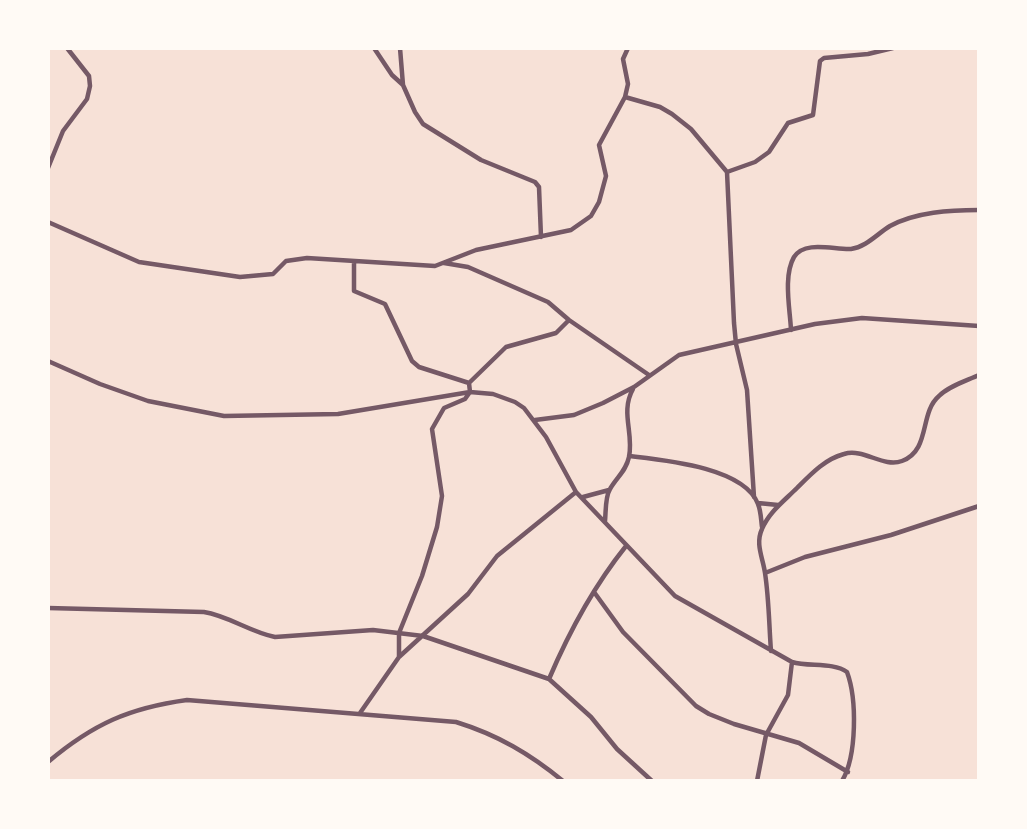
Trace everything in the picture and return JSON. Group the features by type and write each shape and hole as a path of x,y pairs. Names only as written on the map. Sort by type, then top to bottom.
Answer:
{"street":[{"path":"48,168 63,131 87,99 90,86 88,76 68,48"},
{"path":"374,48 392,75 404,85"},
{"path":"400,48 404,85 423,124 481,160 535,182 539,186 541,237"},
{"path":"48,222 139,262 240,276 273,274 286,261 294,259 390,262 424,267 476,250 571,230 591,216 599,202 606,176 599,145 625,97 628,84 623,59 628,48"},
{"path":"727,172 755,162 769,152 788,123 813,115 820,62 824,58 893,48"},
{"path":"625,97 660,107 672,114 691,129 727,172 736,344 747,390 754,497"},
{"path":"791,330 789,279 794,257 801,251 809,248 852,249 866,244 890,226 910,218 943,212 979,210"},
{"path":"354,262 354,291 385,304 412,361 419,367 469,382"},
{"path":"444,262 468,267 548,302 568,320 649,375"},
{"path":"535,420 574,415 634,387 679,355 736,344 814,324 862,318 979,326"},
{"path":"469,382 506,347 556,333 568,320"},
{"path":"48,361 100,384 148,401 224,416 339,414 470,392 493,394 515,402 535,420 565,468 576,492 675,596 792,662 807,666 842,668 848,672 852,694 853,735 848,772 842,781"},
{"path":"762,527 778,505 823,464 834,457 848,453 861,453 891,462 903,461 922,441 930,408 938,396 979,375"},
{"path":"399,657 399,633 422,576 437,527 442,496 432,429 444,408 465,399 470,392 469,382"},
{"path":"605,521 609,490 625,471 630,456 626,410 627,400 634,387"},
{"path":"630,456 665,460 722,474 740,484 754,497 758,503 762,527 759,547 765,573 771,651"},
{"path":"583,497 609,490"},
{"path":"360,713 399,657 468,594 503,550 576,492"},
{"path":"758,503 778,505"},
{"path":"765,573 805,557 891,535 979,506"},
{"path":"549,679 561,651 606,571 626,546"},
{"path":"594,592 623,632 696,706 709,714 766,735 799,743 848,772"},
{"path":"48,608 204,612 219,614 261,634 275,637 373,630 423,636 549,679 591,717 617,749 652,781"},
{"path":"757,781 766,735 788,695 792,662"},
{"path":"48,762 90,729 115,718 162,704 187,700 435,718 476,728 514,745 545,765 564,781"}]}
